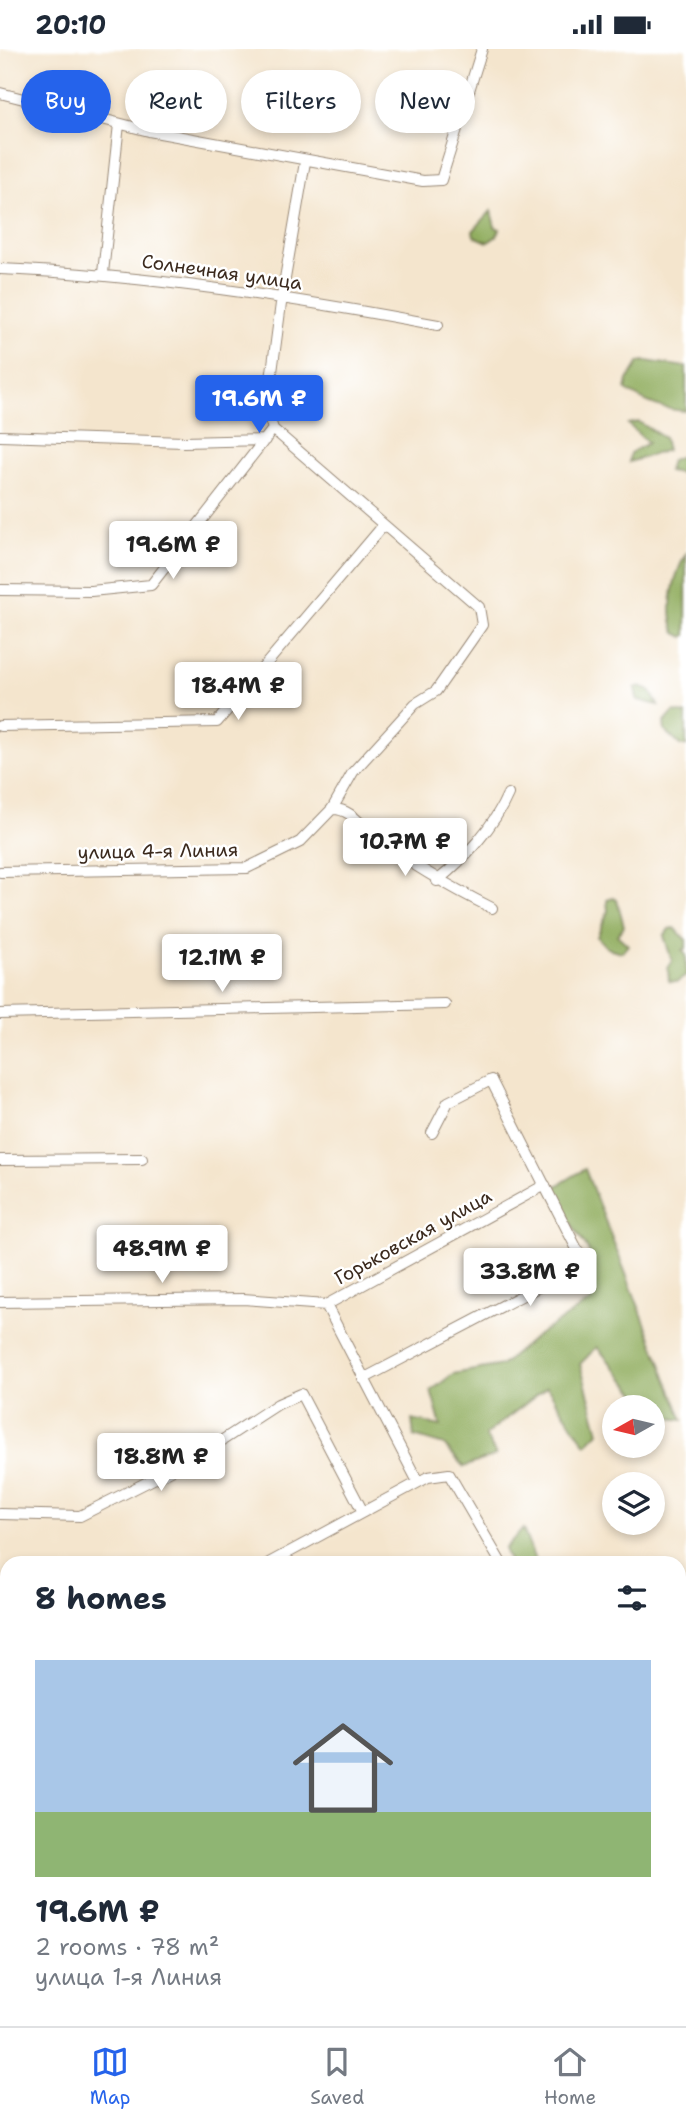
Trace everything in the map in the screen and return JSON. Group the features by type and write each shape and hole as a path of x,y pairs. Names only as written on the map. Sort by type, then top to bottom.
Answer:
{"street":[{"path":"0,93 119,124 305,162 368,169 423,181 441,180 482,49"},
{"path":"103,273 119,124"},
{"path":"0,726 218,722 383,526 273,429 267,410 282,296 305,162"},
{"name":"Солнечная улица","path":"0,269 103,273 282,296 438,325"},
{"path":"0,590 90,591 151,585 273,429"},
{"path":"0,436 184,442 265,440"},
{"name":"улица 4-я Линия","path":"0,872 247,868 300,842 332,809 353,772 415,704 436,691 482,625 479,607 383,526"},
{"path":"437,881 458,864 503,806 508,794"},
{"path":"332,809 347,812 375,837 437,881 492,908"},
{"path":"0,1014 445,1004"},
{"path":"363,1379 584,1263 491,1080 448,1102 432,1133"},
{"path":"0,1160 142,1159"},
{"name":"Горьковская улица","path":"0,1302 243,1299 326,1305 545,1185"},
{"path":"326,1305 418,1482"},
{"path":"0,1514 80,1515 195,1458 278,1404 301,1394 363,1512"},
{"path":"282,1556 418,1482 449,1474 496,1556"}],"green space":[{"path":"491,211 495,227 500,229 497,236 488,242 474,236 473,231"},
{"path":"639,362 686,367 686,411 655,405 626,390 628,380"},
{"path":"639,422 664,438 667,450 629,462 630,453 648,443 628,424"},
{"path":"686,455 686,474 668,471 671,460"},
{"path":"686,554 684,637 676,633 671,603 678,572"},
{"path":"641,686 651,692 658,705 637,700 635,688"},
{"path":"674,712 686,714 686,746 681,746 665,731 664,723"},
{"path":"607,900 617,900 624,926 617,935 628,945 622,952 607,948 597,937 608,911"},
{"path":"675,928 686,940 686,948 682,950 686,955 686,976 677,982 669,981 668,968 672,961 664,936 669,929"},
{"path":"585,1169 683,1420 665,1417 665,1395 638,1395 597,1347 580,1364 599,1432 586,1445 547,1387 485,1435 496,1455 464,1467 444,1445 414,1436 412,1420 441,1426 431,1391 453,1374 502,1365 535,1337 591,1301 590,1253 550,1190"},
{"path":"523,1529 533,1556 507,1556 504,1549"}]}
